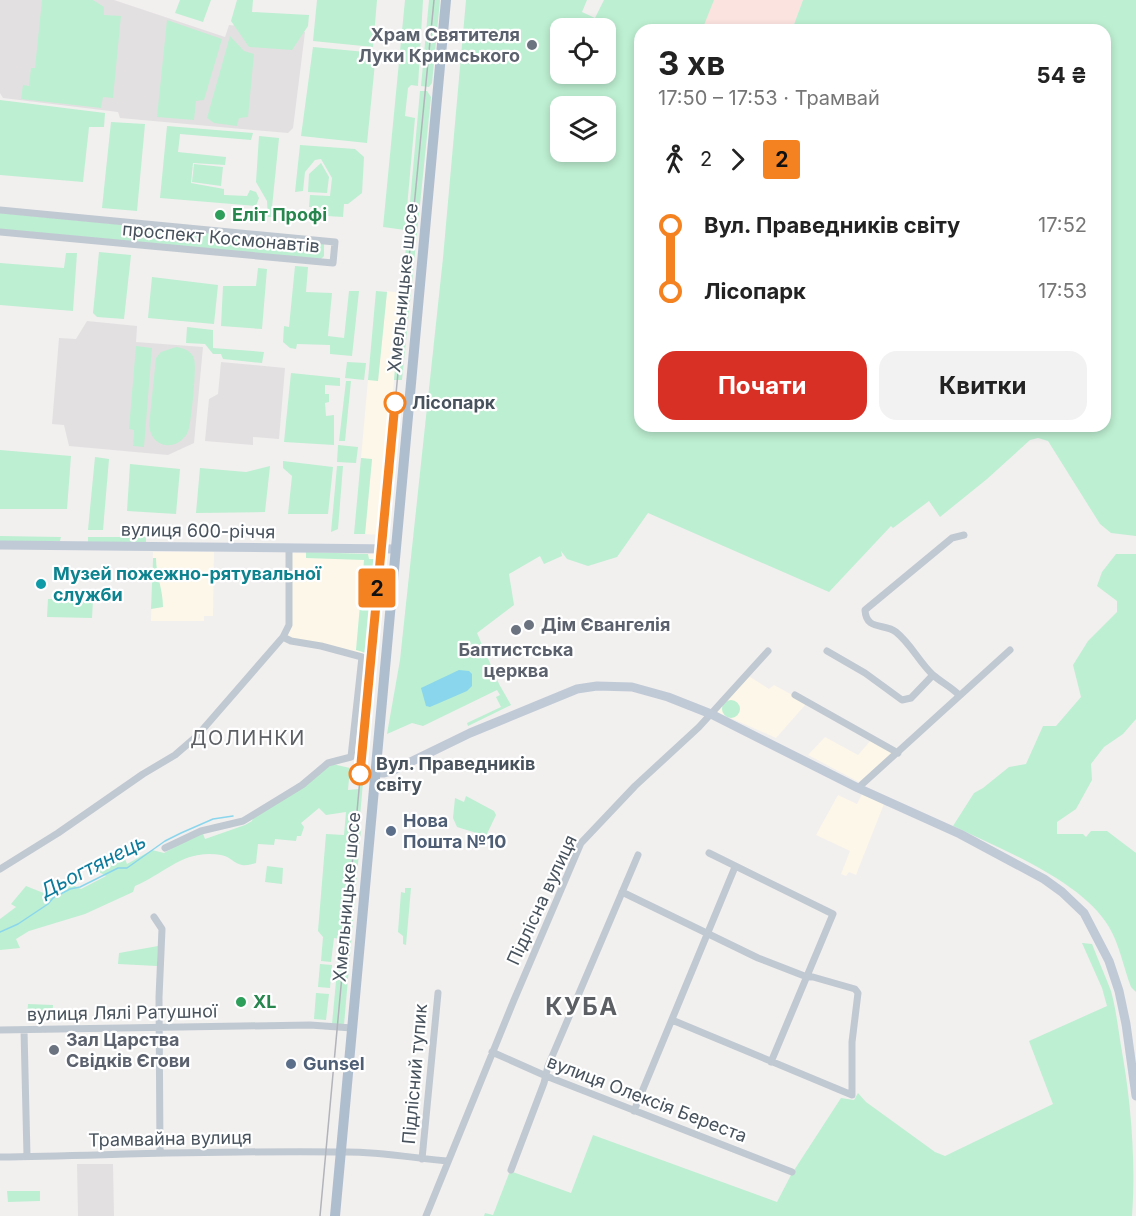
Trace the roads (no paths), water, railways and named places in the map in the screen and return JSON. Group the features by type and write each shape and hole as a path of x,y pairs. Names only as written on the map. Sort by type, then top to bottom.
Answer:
{"main road":[{"name":"Хмельницьке шосе","path":"335,1216 446,0"},
{"name":"вулиця 600-річчя","path":"0,545 395,549"},
{"path":"374,773 394,770 470,733 577,689 605,686 632,687 668,696 711,714 858,788 960,834 1044,879 1084,913 1109,961 1119,991 1136,1095"}],"street":[{"name":"проспект Космонавтів","path":"0,210 335,242 333,263 0,232"},
{"path":"959,695 933,675 893,630 875,626 869,622 865,610 952,538 964,535"},
{"path":"0,869 175,755 197,736 283,637 289,625 289,548"},
{"path":"165,848 201,831 243,821 302,785 328,763 351,757 362,657 291,641 283,637"},
{"path":"858,788 1010,650"},
{"name":"Підлісна вулиця","path":"426,1216 492,1052 581,843 634,786 711,714 768,651"},
{"path":"827,651 902,700 911,698 933,675"},
{"path":"795,695 898,753"},
{"path":"709,853 833,914 771,1062"},
{"path":"511,1170 548,1066 638,855"},
{"path":"634,1111 735,867"},
{"path":"622,892 758,958 807,977 813,976 855,989 858,993 852,1042 852,1095 672,1020"},
{"path":"154,917 162,929 159,1027 160,1152"},
{"name":"Підлісний тупик","path":"422,1159 438,993"},
{"name":"вулиця Лялі Ратушної","path":"0,1030 310,1025 352,1028"},
{"path":"24,1030 27,1156"},
{"name":"вулиця Олексія Береста","path":"492,1052 546,1076 792,1172"},
{"name":"Трамвайна вулиця","path":"0,1157 160,1152 340,1152"},
{"path":"340,1152 447,1161"}],"water":[{"path":"459,670 469,671 472,674 472,686 467,691 430,707 426,706 421,688"}],"waterway":[{"name":"Дьогтянець","path":"0,932 18,924 48,904 53,898 70,889 80,887 118,868 127,868 165,841 181,833 213,819 233,816"}],"tram line":[{"path":"320,1216 434,0"},
{"name":"2","path":"360,774 395,403"}],"place":[{"name":"Храм Святителя Луки Кримського","path":"532,45"},
{"name":"Еліт Профі","path":"220,215"},
{"name":"Лісопарк","path":"395,403"},
{"name":"Музей пожежно-рятувальної служби","path":"41,584"},
{"name":"Дім Євангелія","path":"529,625"},
{"name":"Баптистська церква","path":"516,630"},
{"name":"Вул. Праведників світу","path":"360,774"},
{"name":"Нова Пошта №10","path":"391,831"},
{"name":"XL","path":"241,1002"},
{"name":"Зал Царства Свідків Єгови","path":"54,1050"},
{"name":"Gunsel","path":"291,1064"}],"district":[{"name":"ДОЛИНКИ","path":"248,738"},
{"name":"КУБА","path":"582,1007"}]}
